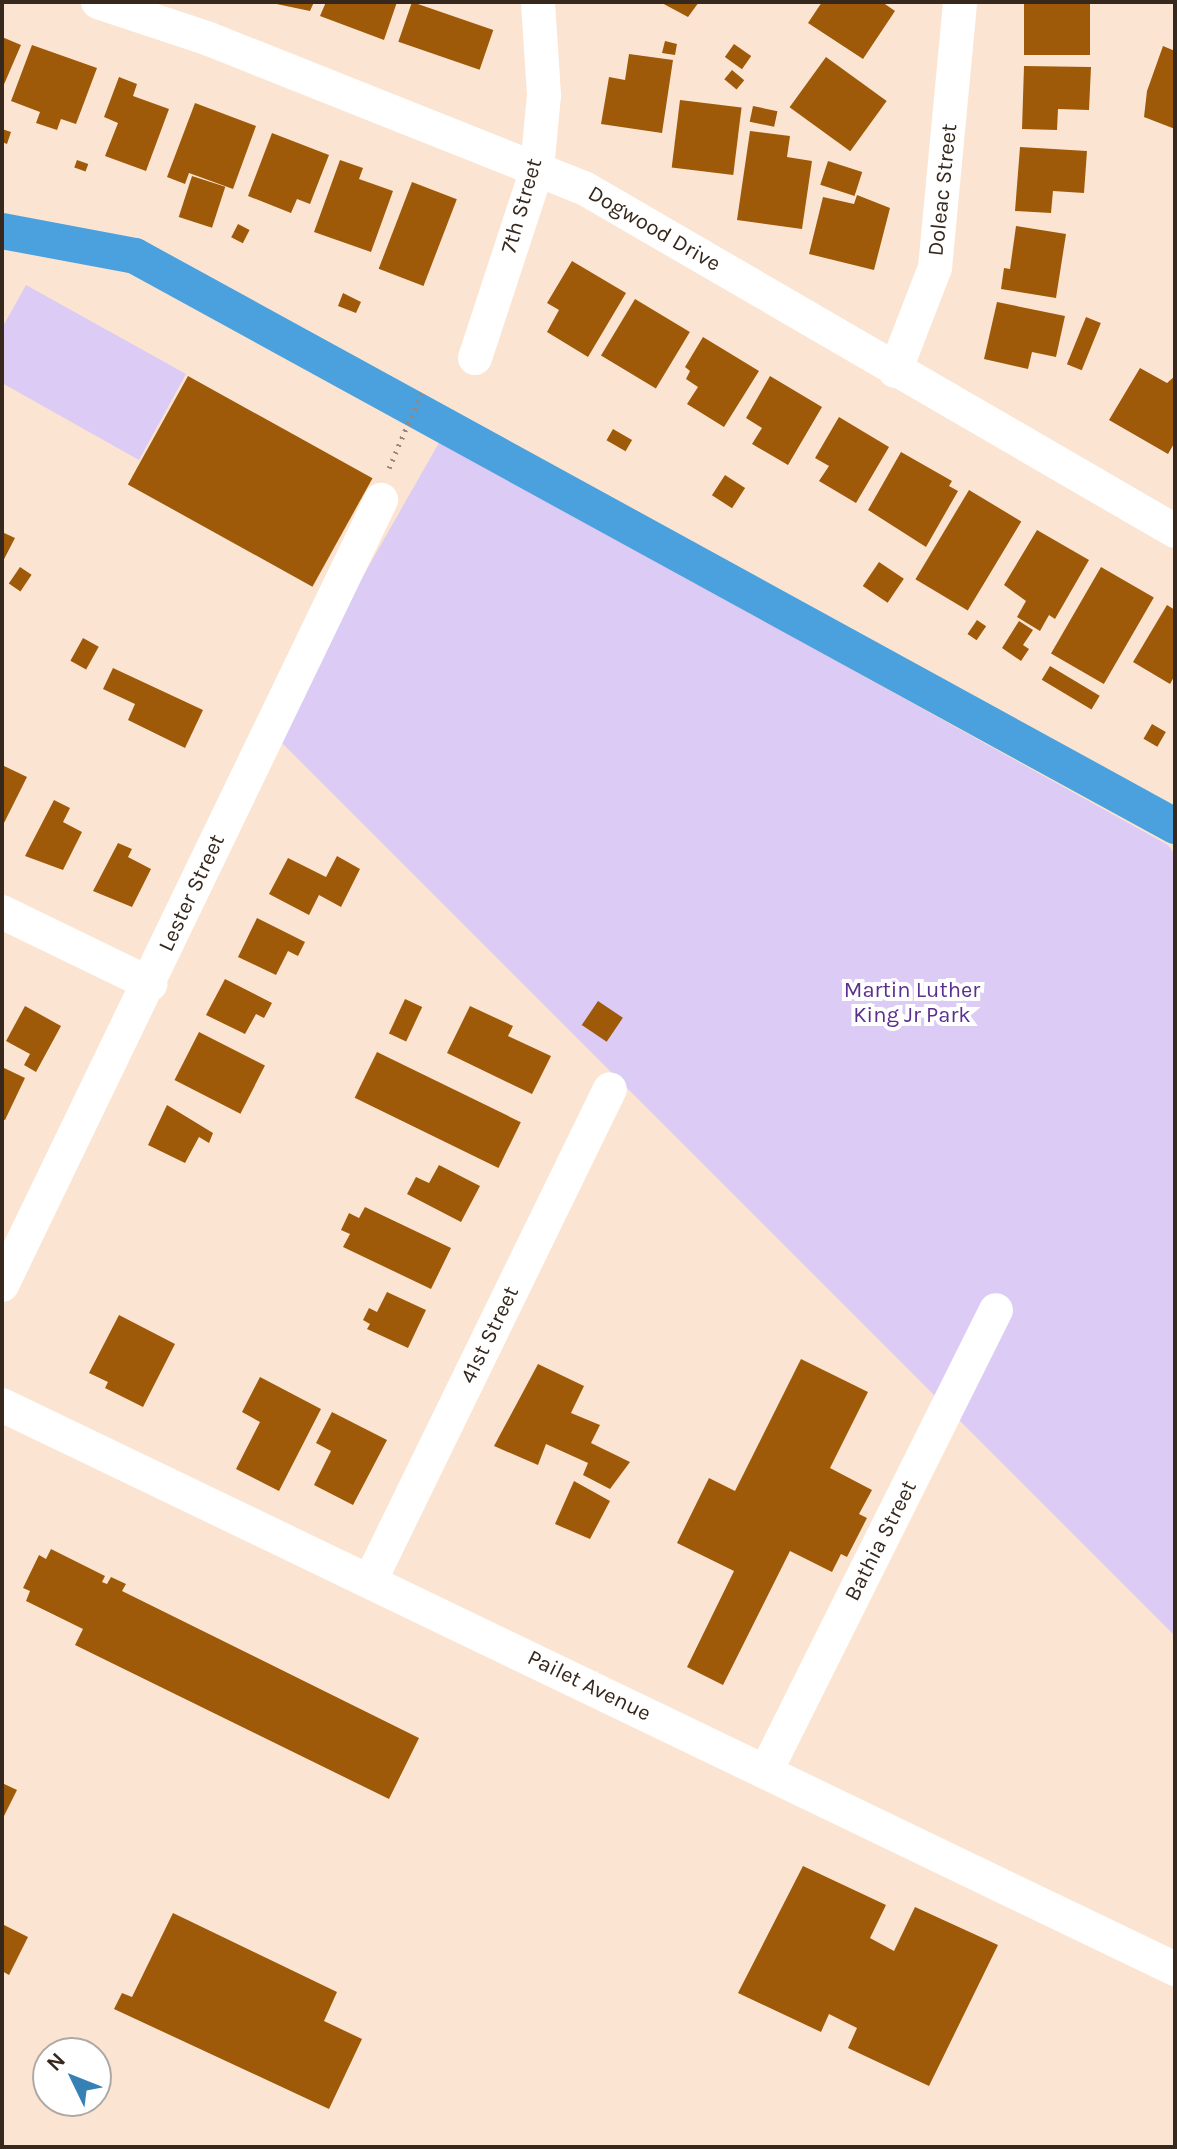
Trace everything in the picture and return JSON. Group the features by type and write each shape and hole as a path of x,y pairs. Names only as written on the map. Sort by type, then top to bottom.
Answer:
{"street":[{"name":"Dogwood Drive","path":"98,2 209,39 584,188 1175,531"},
{"name":"7th Street","path":"475,358 537,169 544,95 538,2"},
{"name":"Doleac Street","path":"895,371 935,268 960,2"},
{"name":"Lester Street","path":"2,1285 150,984 381,500"},
{"path":"2,912 150,984"},
{"name":"41st Street","path":"370,1581 610,1089"},
{"name":"Bathia Street","path":"766,1771 996,1310"},
{"name":"Pailet Avenue","path":"2,1405 1175,1969"}],"path":[{"path":"394,446 423,389"}],"green space":[{"path":"26,285 186,374 139,460 2,383 2,328"},
{"name":"Martin Luther King Jr Park","path":"440,441 1168,845 1175,855 1175,1636 273,734"}],"building":[{"path":"267,2 314,2 310,11"},
{"path":"326,2 397,2 384,40 320,16"},
{"path":"412,2 493,30 480,70 398,42"},
{"path":"660,2 699,2 688,17"},
{"path":"822,2 882,2 895,11 863,59 808,23"},
{"path":"1024,2 1090,2 1090,55 1024,55"},
{"path":"2,37 21,45 2,89"},
{"path":"665,41 677,44 675,55 662,53"},
{"path":"734,44 751,56 742,69 725,57"},
{"path":"32,45 97,68 76,124 61,119 57,130 36,123 40,112 11,101"},
{"path":"1163,46 1175,51 1175,129 1144,117 1147,91"},
{"path":"629,54 673,60 662,133 601,124 609,77 625,80"},
{"path":"826,57 887,101 850,151 790,107"},
{"path":"1024,66 1091,67 1089,110 1058,109 1057,130 1022,129"},
{"path":"732,70 744,80 737,89 724,79"},
{"path":"119,77 137,84 133,96 169,109 146,171 105,156 118,123 104,117"},
{"path":"680,100 742,108 733,175 672,167"},
{"path":"195,103 256,126 233,189 189,173 185,184 167,177"},
{"path":"753,106 777,111 774,127 750,122"},
{"path":"2,129 11,132 7,144 2,142"},
{"path":"750,131 790,136 787,157 812,161 802,229 737,220"},
{"path":"272,133 329,155 310,204 297,199 291,213 248,196"},
{"path":"1020,147 1087,151 1084,193 1053,191 1051,213 1015,211"},
{"path":"77,160 88,164 86,172 74,168"},
{"path":"340,160 363,168 359,179 393,191 371,252 314,232"},
{"path":"828,161 862,172 855,196 820,185"},
{"path":"192,176 225,187 212,228 179,217"},
{"path":"412,182 457,199 423,286 379,269"},
{"path":"857,195 890,208 874,270 809,254 823,197 854,204"},
{"path":"238,224 250,230 243,243 231,237"},
{"path":"1016,226 1066,234 1056,298 1001,289 1004,268 1010,269"},
{"path":"572,261 626,293 588,357 547,332 559,310 547,303"},
{"path":"343,293 361,302 356,313 338,306"},
{"path":"635,299 690,332 656,389 601,356"},
{"path":"997,302 1065,316 1056,357 1032,352 1028,369 984,359"},
{"path":"1086,317 1101,323 1082,370 1067,364"},
{"path":"703,337 759,371 724,427 687,404 698,387 686,379 690,371 685,367"},
{"path":"1140,368 1167,383 1175,376 1175,442 1168,454 1109,420"},
{"path":"188,376 373,478 312,587 128,484"},
{"path":"770,376 822,407 788,465 752,444 762,428 746,418"},
{"path":"839,417 889,447 856,503 819,481 829,466 815,458"},
{"path":"613,429 632,440 626,451 606,440"},
{"path":"901,452 952,481 949,486 958,491 926,547 868,510"},
{"path":"725,475 745,488 732,508 712,495"},
{"path":"969,490 1021,521 968,611 915,579"},
{"path":"1037,530 1089,560 1055,619 1049,615 1040,631 1017,617 1026,601 1004,585"},
{"path":"2,532 15,538 2,563"},
{"path":"879,562 904,579 888,603 863,586"},
{"path":"20,567 32,575 20,591 9,584"},
{"path":"1101,567 1154,598 1104,684 1051,654"},
{"path":"1167,605 1175,610 1175,675 1170,684 1133,662"},
{"path":"977,620 986,626 977,640 967,634"},
{"path":"1019,621 1033,630 1023,645 1029,649 1021,661 1002,648"},
{"path":"83,638 99,647 86,669 70,661"},
{"path":"1050,666 1100,696 1091,710 1042,680"},
{"path":"113,668 203,710 185,748 128,720 135,704 103,689"},
{"path":"1152,724 1166,732 1157,747 1144,739"},
{"path":"2,765 27,777 2,827"},
{"path":"54,800 70,808 63,822 82,832 63,870 25,856"},
{"path":"118,843 132,849 128,857 151,869 132,907 93,891"},
{"path":"337,856 360,869 341,907 319,895 309,915 269,894 288,858 326,877"},
{"path":"257,918 305,942 298,956 288,951 276,975 238,957"},
{"path":"225,979 272,1003 264,1018 256,1014 245,1034 206,1015"},
{"path":"405,999 422,1007 406,1041 389,1033"},
{"path":"598,1001 623,1018 607,1042 582,1025"},
{"path":"25,1006 61,1026 36,1072 24,1065 30,1054 6,1041"},
{"path":"470,1006 513,1026 508,1036 551,1056 532,1094 447,1053"},
{"path":"199,1032 265,1066 240,1114 174,1080"},
{"path":"377,1052 521,1122 498,1168 355,1098"},
{"path":"2,1067 25,1078 5,1120 2,1119"},
{"path":"167,1105 213,1133 209,1143 199,1137 185,1163 148,1145"},
{"path":"439,1165 480,1186 461,1222 407,1194 416,1177 429,1183"},
{"path":"365,1207 451,1248 431,1289 343,1247 350,1234 341,1230 349,1213 359,1218"},
{"path":"387,1292 426,1310 408,1348 367,1329 370,1324 363,1320 369,1308 377,1312"},
{"path":"119,1315 175,1344 143,1407 105,1388 108,1382 89,1373"},
{"path":"801,1359 868,1392 830,1468 872,1490 859,1514 867,1518 847,1557 841,1554 832,1572 790,1551 723,1685 687,1667 734,1571 677,1543 709,1478 735,1491"},
{"path":"538,1364 584,1386 571,1413 600,1425 591,1443 630,1462 610,1489 583,1475 588,1463 546,1444 538,1465 494,1446"},
{"path":"260,1377 321,1409 279,1491 236,1469 260,1422 242,1412"},
{"path":"332,1412 387,1440 353,1505 314,1485 331,1451 316,1443"},
{"path":"574,1481 610,1501 590,1539 555,1524"},
{"path":"51,1549 105,1576 102,1582 107,1584 111,1577 126,1584 122,1591 419,1738 389,1799 75,1645 83,1629 26,1601 30,1591 23,1588 39,1555 46,1559"},
{"path":"2,1783 17,1790 2,1820"},
{"path":"803,1866 886,1905 870,1938 894,1951 915,1907 998,1945 929,2086 848,2048 857,2028 829,2014 821,2032 738,1993"},
{"path":"173,1913 337,1992 324,2021 362,2039 329,2109 114,2009 122,1993 132,1997"},
{"path":"2,1924 28,1937 9,1975 2,1971"}],"waterway":[{"path":"2,231 135,256 1175,826"}]}
